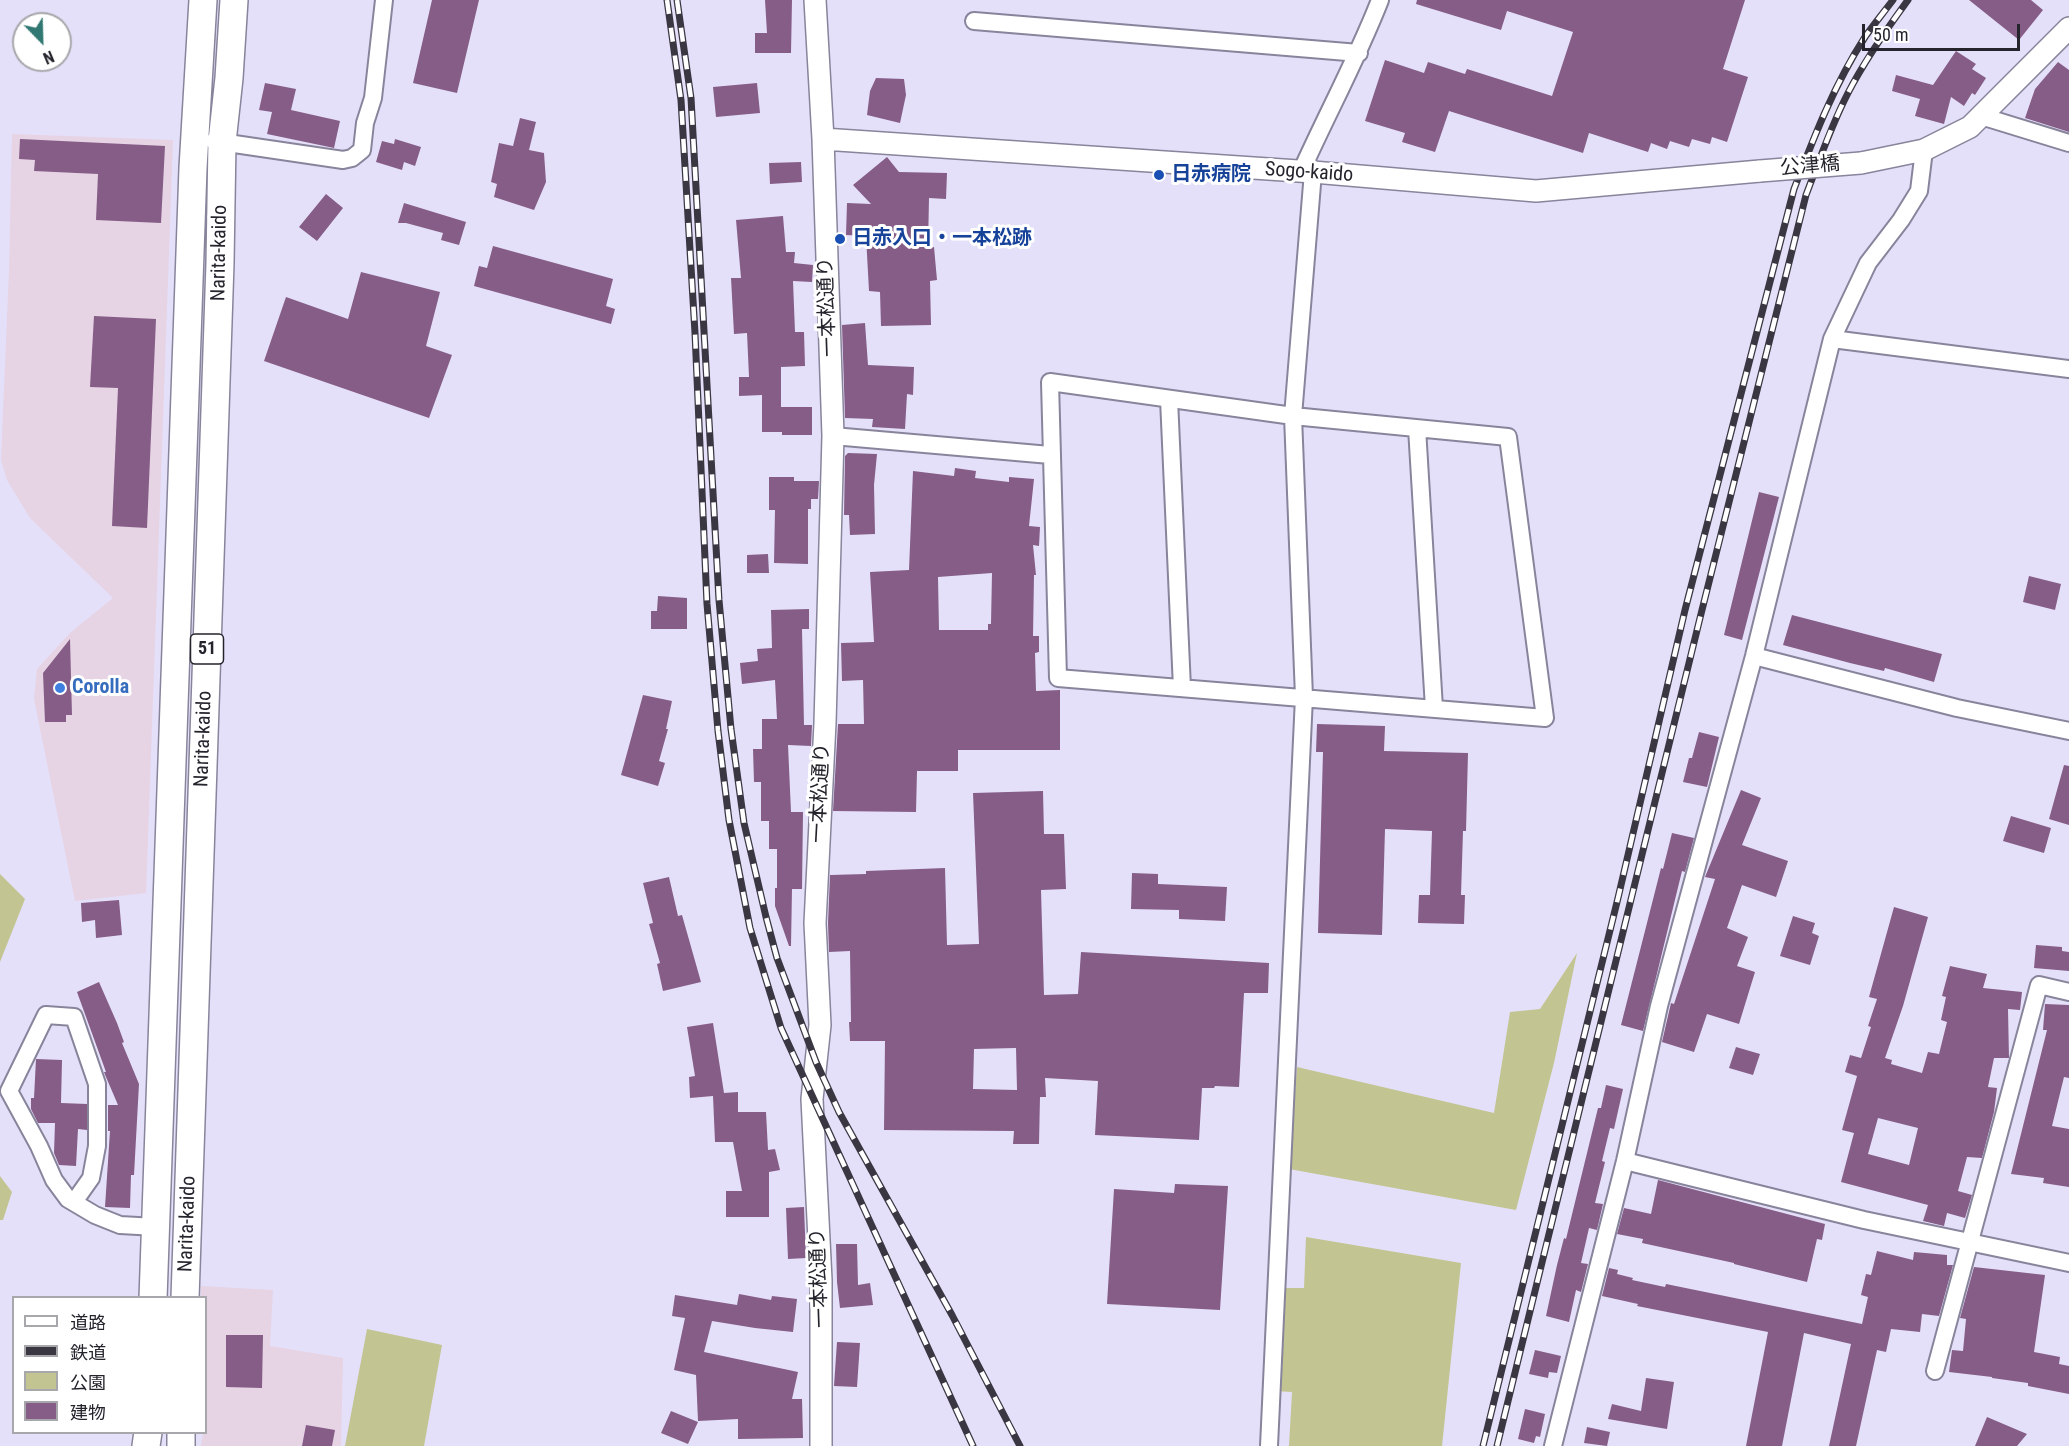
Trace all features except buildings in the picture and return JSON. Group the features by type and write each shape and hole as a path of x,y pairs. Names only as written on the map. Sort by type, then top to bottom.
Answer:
{"highway":[{"name":"Narita-kaido","path":"153,1296 194,138 203,0"},
{"name":"Narita-kaido","path":"186,1296 220,287 222,142 234,0"}],"street":[{"path":"194,138 342,160 352,158 362,150 364,123 373,98 384,0"},
{"name":"一本松通り","path":"815,0 823,139 833,436 825,723 815,923 820,1025 812,1099 821,1280 821,1446"},
{"path":"1269,1446 1304,697 1293,416 1307,172 1323,123 1359,52 1380,0"},
{"path":"974,21 1359,52"},
{"path":"1553,1446 1625,1161 1659,1006 1754,656 1832,339 1868,263 1902,220 1919,190 1924,150 1970,127 2069,28"},
{"path":"1981,116 2069,143"},
{"name":"Sogo-kaido","path":"823,139 1307,172 1536,191 1760,171"},
{"name":"公津橋","path":"1760,171 1861,163 1924,150"},
{"path":"1832,339 2069,369"},
{"path":"1050,382 1293,416 1508,437 1545,718 1058,678 1050,455 1050,382"},
{"path":"1169,399 1182,688"},
{"path":"1417,428 1434,708"},
{"path":"833,436 1050,455"},
{"path":"1754,656 1957,708 2069,731"},
{"path":"1935,1371 2039,985 2069,992"},
{"path":"74,1202 91,1178 97,1146 97,1084 74,1017 46,1015 9,1091 39,1146 54,1180 68,1198 74,1202 94,1215 120,1225 156,1227"},
{"path":"1625,1161 1864,1220 2069,1263"}],"shaded area":[{"path":"12,134 173,140 146,893 75,901 34,699 37,669 70,633 113,598 30,518 7,480 1,460"},
{"path":"201,1286 273,1290 270,1346 343,1358 341,1446 201,1446 203,1434 207,1434 207,1296 201,1296"}],"green space":[{"path":"0,874 25,899 0,962"},
{"path":"1577,953 1554,1063 1516,1210 1289,1169 1297,1067 1494,1113 1510,1012 1540,1009"},
{"path":"0,1176 12,1192 3,1220 0,1220"},
{"path":"1306,1237 1461,1263 1442,1446 1289,1446 1292,1392 1274,1391 1281,1288 1304,1288"},
{"path":"367,1329 442,1345 424,1446 345,1446"}],"railway":[{"path":"667,0 681,100 695,333 707,604 718,731 729,820 750,928 781,1028 973,1446"},
{"path":"677,0 691,98 719,600 731,729 744,823 766,917 777,958 816,1062 839,1112 952,1315 1020,1446"},
{"path":"1483,1446 1618,898 1685,610 1794,189 1834,92 1865,37 1893,0"},
{"path":"1497,1446 1806,195 1848,93 1876,45 1908,0"}],"place":[{"name":"日赤病院","path":"1159,175"},
{"name":"日赤入口・一本松跡","path":"840,239"},
{"name":"Corolla","path":"60,688"}]}
